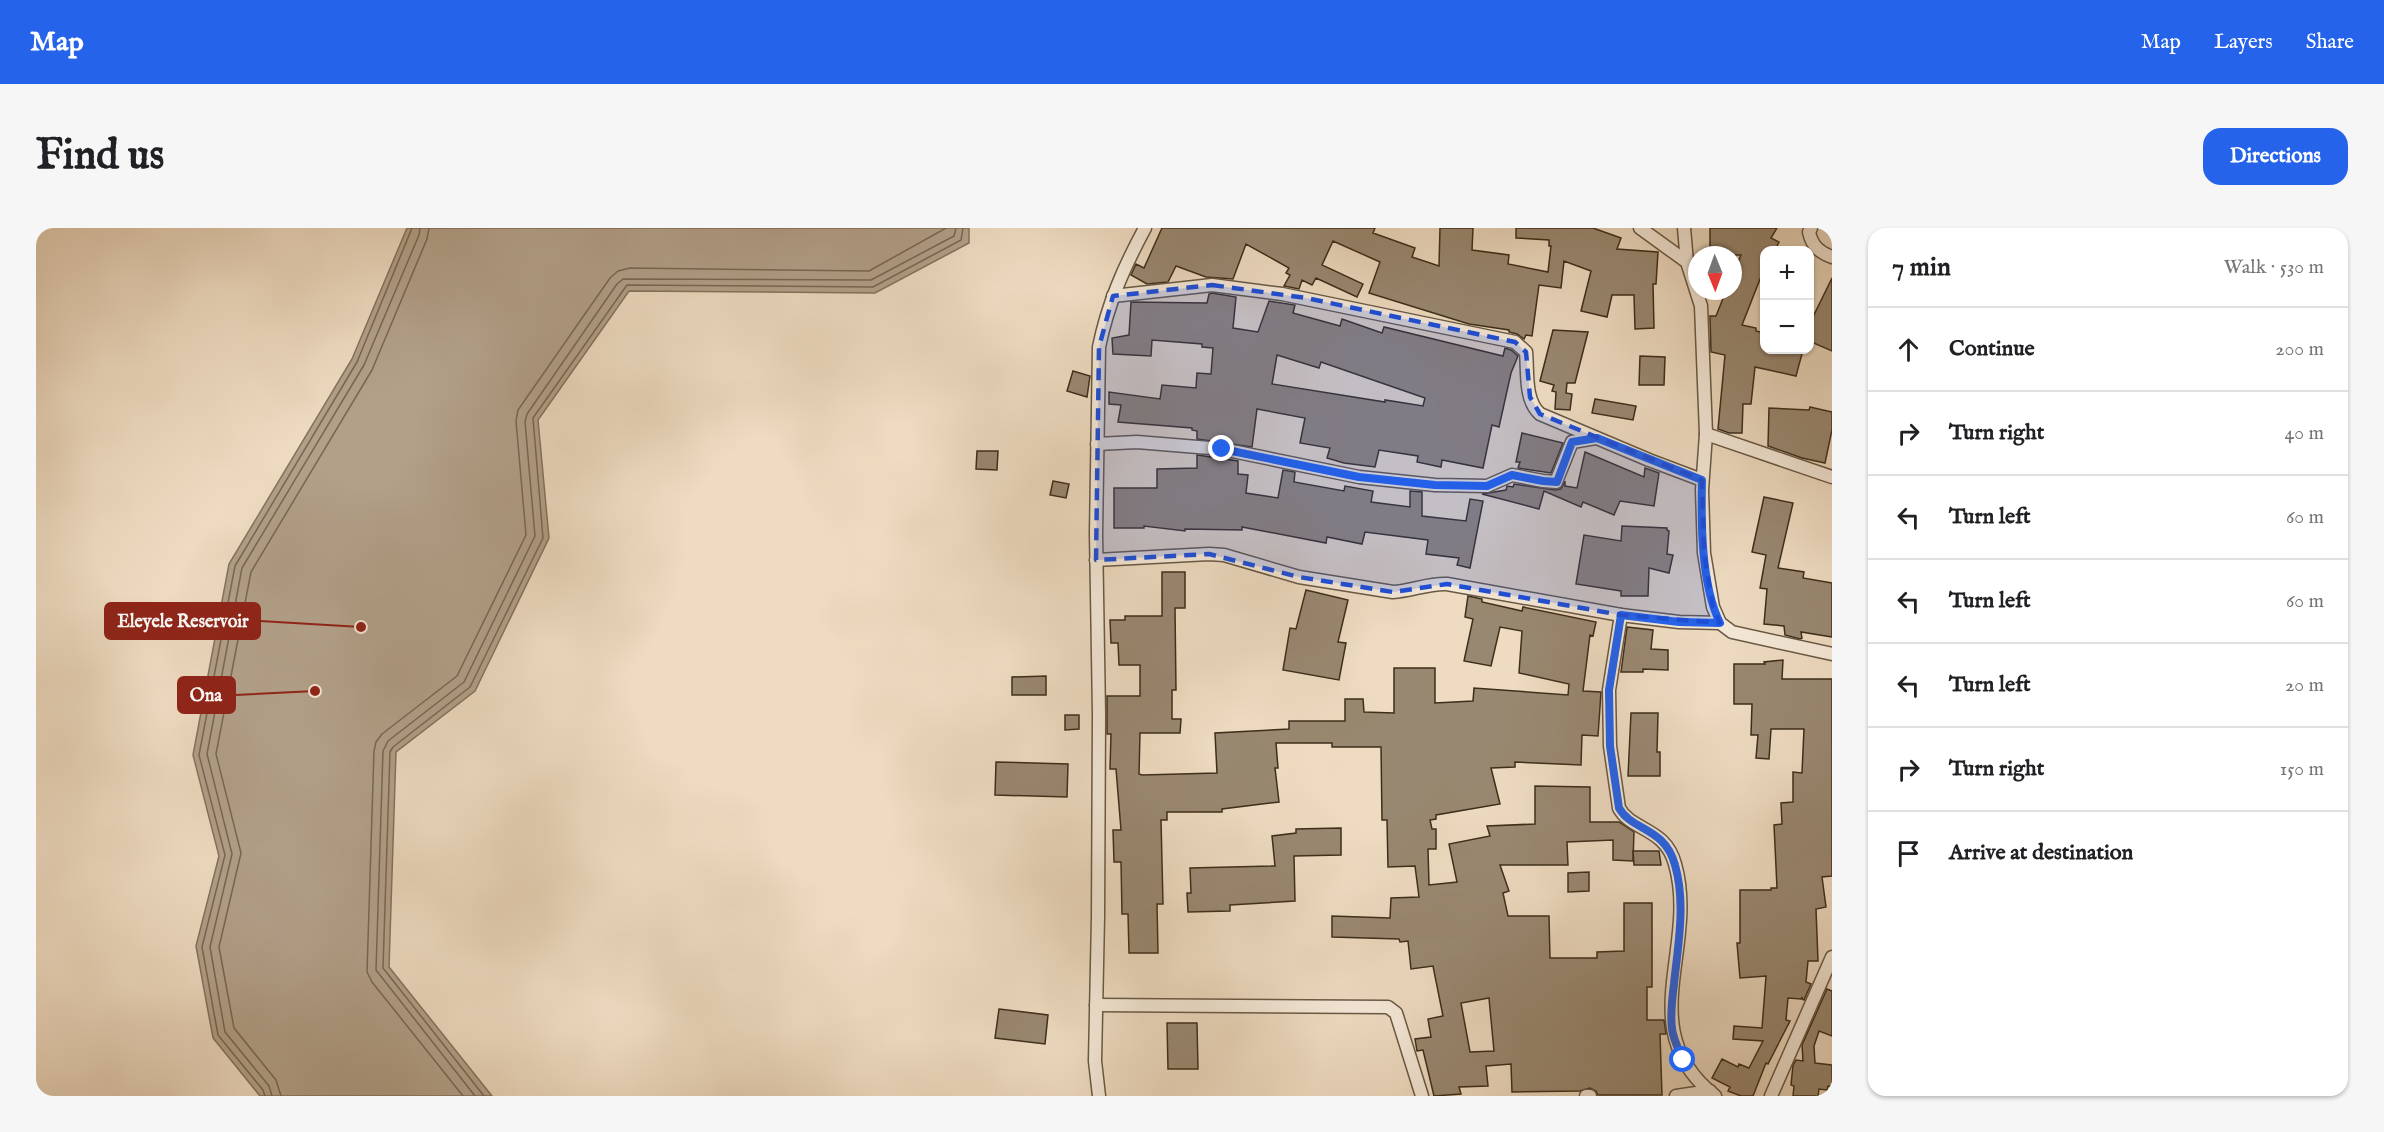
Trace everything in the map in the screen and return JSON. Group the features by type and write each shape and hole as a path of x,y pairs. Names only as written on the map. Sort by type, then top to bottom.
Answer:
{"street":[{"path":"1099,1096 1095,1061 1098,917 1099,715 1096,560 1099,346 1124,265 1145,228"},
{"path":"1640,228 1687,262"},
{"path":"1684,228 1687,262 1701,306 1706,434 1702,480 1704,553 1713,607 1720,623 1732,632 1832,654"},
{"path":"1810,228 1811,242 1821,253 1832,257"},
{"path":"1113,296 1212,285 1306,298 1470,335 1515,342 1526,352 1530,397 1534,409 1540,414 1702,480"},
{"path":"1706,434 1832,477"},
{"path":"1097,444 1137,442 1222,449 1359,477 1435,485 1487,486 1512,475 1557,482 1572,442 1597,438"},
{"path":"1096,560 1217,554 1299,577 1393,592 1437,583 1621,615 1679,622 1720,623"},
{"path":"1621,615 1609,690 1610,746 1619,808 1623,816 1664,841 1675,863 1680,898 1680,931 1671,1011 1672,1031 1683,1060 1712,1094"},
{"path":"1771,1096 1831,963"},
{"path":"1096,1005 1388,1007 1396,1013 1422,1096"},
{"path":"1676,1096 1712,1094"}],"highlighted area":[{"path":"1212,285 1306,298 1515,342 1526,352 1530,397 1540,414 1702,480 1704,553 1713,607 1720,623 1621,615 1447,584 1393,592 1299,577 1209,554 1096,560 1099,347 1113,296"}],"water":[{"path":"407,228 969,228 969,243 875,293 629,291 538,420 549,538 475,691 396,752 389,967 492,1096 260,1096 213,1038 196,946 219,856 193,755 229,564 352,359"}],"building":[{"path":"1162,228 1375,228 1373,233 1415,248 1412,257 1439,266 1440,228 1473,228 1472,250 1509,255 1508,264 1548,272 1551,246 1549,246 1549,240 1516,238 1516,228 1593,228 1621,238 1617,249 1658,252 1656,284 1653,284 1654,328 1635,329 1634,295 1612,295 1607,317 1581,311 1591,271 1564,261 1561,288 1539,285 1532,336 1526,335 1524,339 1509,330 1469,324 1369,293 1380,262 1333,241 1322,265 1363,284 1357,297 1316,278 1312,285 1302,280 1299,289 1284,286 1290,275 1286,273 1289,268 1246,244 1233,279 1206,277 1176,266 1168,282 1147,284 1131,275 1136,264 1144,268"},
{"path":"1710,228 1777,228 1771,238 1779,242 1777,246 1760,246 1760,279 1742,325 1756,328 1756,331 1760,332 1760,354 1802,354 1796,376 1755,367 1751,404 1743,404 1742,433 1729,433 1718,429 1725,355 1711,352 1710,316 1716,316 1722,300 1742,300 1742,246 1710,246"},
{"path":"1832,278 1832,351 1814,343 1814,315"},
{"path":"1209,294 1236,297 1233,328 1258,332 1269,301 1295,305 1293,313 1340,326 1342,319 1382,333 1384,327 1503,356 1505,348 1511,350 1518,356 1511,373 1499,427 1492,425 1483,468 1442,460 1441,467 1417,462 1418,456 1379,450 1375,467 1344,463 1327,458 1330,448 1300,443 1305,418 1257,409 1252,447 1197,439 1197,431 1192,428 1118,422 1121,405 1109,404 1109,392 1160,399 1162,385 1196,388 1197,373 1211,374 1213,348 1202,347 1202,344 1152,340 1151,356 1113,354 1112,338 1129,335 1131,302 1207,303","holes":["1277,355 1319,368 1321,362 1425,398 1423,406 1272,384"]},
{"path":"1553,330 1588,332 1575,383 1567,383 1566,393 1572,394 1570,410 1555,409 1556,392 1552,391 1554,385 1540,381"},
{"path":"1640,356 1665,357 1664,385 1639,385"},
{"path":"1073,371 1090,376 1087,397 1067,391"},
{"path":"1595,399 1636,406 1633,420 1592,413"},
{"path":"1810,407 1832,412 1832,430 1825,463 1768,446 1769,408 1809,410"},
{"path":"1522,433 1563,443 1551,473 1518,468 1520,462 1516,462"},
{"path":"977,451 998,451 997,470 976,469"},
{"path":"1585,452 1644,477 1645,468 1659,473 1654,506 1620,501 1614,515 1583,502 1581,507 1544,491 1539,509 1482,494 1506,490 1507,486 1513,487 1514,484 1555,490 1561,489 1565,481 1565,486 1577,488"},
{"path":"1197,455 1238,461 1238,474 1248,475 1246,493 1278,498 1283,470 1295,472 1294,482 1344,491 1345,486 1373,491 1371,502 1410,507 1410,491 1422,492 1422,516 1466,521 1470,499 1483,501 1470,568 1457,565 1459,558 1426,554 1428,540 1365,532 1362,544 1327,537 1326,543 1242,527 1242,530 1185,529 1185,531 1144,526 1144,528 1114,528 1114,488 1157,488 1157,469 1197,468"},
{"path":"1053,481 1069,484 1066,498 1050,495"},
{"path":"1764,497 1793,503 1778,568 1804,572 1803,578 1832,583 1832,637 1801,632 1802,638 1800,639 1785,635 1784,626 1764,624 1767,589 1760,588 1766,555 1752,552"},
{"path":"1622,526 1667,528 1669,531 1667,554 1673,555 1669,573 1649,568 1648,596 1621,596 1621,591 1576,584 1584,535 1621,541"},
{"path":"1162,572 1185,572 1185,608 1175,608 1176,690 1172,690 1172,719 1181,719 1180,733 1140,733 1139,774 1142,775 1217,773 1215,733 1289,729 1289,721 1345,721 1345,699 1363,699 1364,712 1394,713 1394,668 1435,668 1435,703 1473,701 1474,688 1568,695 1569,684 1519,673 1522,631 1500,627 1491,666 1464,661 1473,619 1465,617 1468,596 1482,599 1482,602 1522,611 1523,607 1596,622 1593,636 1590,635 1583,691 1601,692 1598,736 1582,735 1581,765 1515,762 1515,767 1491,768 1500,804 1436,815 1436,819 1430,820 1432,829 1436,829 1436,849 1428,849 1429,885 1457,882 1449,844 1490,836 1487,826 1535,824 1535,786 1590,787 1590,822 1619,822 1634,832 1633,861 1613,860 1613,840 1567,842 1568,865 1500,865 1509,891 1503,893 1508,916 1549,916 1550,958 1597,958 1597,952 1624,951 1624,903 1652,903 1652,987 1647,987 1647,1020 1664,1020 1666,1034 1660,1034 1662,1095 1598,1095 1590,1088 1580,1091 1512,1092 1511,1064 1486,1066 1488,1086 1459,1087 1461,1094 1434,1096 1423,1050 1417,1051 1415,1039 1431,1037 1428,1019 1443,1016 1433,966 1411,969 1408,941 1332,937 1332,916 1390,918 1391,898 1419,897 1415,866 1388,867 1387,820 1382,820 1381,747 1332,747 1332,743 1276,743 1278,768 1275,768 1279,802 1222,809 1222,812 1167,812 1167,820 1161,820 1163,904 1157,904 1158,953 1129,953 1128,914 1122,914 1121,862 1114,862 1113,830 1121,830 1116,769 1110,769 1111,734 1107,734 1107,696 1140,696 1140,665 1119,665 1118,643 1111,643 1110,620 1125,620 1125,616 1162,616","holes":["1489,998 1494,1051 1470,1052 1461,1003"]},
{"path":"1306,590 1348,600 1338,642 1346,643 1339,680 1283,670 1290,628 1296,629"},
{"path":"1627,627 1653,630 1651,649 1668,650 1668,670 1643,669 1643,672 1621,672"},
{"path":"1783,660 1782,679 1832,679 1832,876 1822,877 1826,907 1816,909 1818,961 1808,961 1806,982 1811,984 1804,1000 1802,997 1801,999 1788,998 1786,1020 1790,1021 1768,1064 1766,1063 1753,1096 1741,1096 1728,1091 1730,1087 1712,1078 1722,1059 1738,1067 1739,1064 1749,1068 1763,1041 1733,1039 1734,1026 1762,1028 1766,976 1740,978 1737,943 1740,943 1740,890 1777,888 1774,825 1782,824 1781,803 1793,802 1793,772 1802,773 1804,729 1771,729 1769,759 1756,758 1758,735 1751,735 1752,704 1734,704 1734,664 1765,664 1764,662"},
{"path":"1046,676 1046,695 1012,695 1012,677"},
{"path":"1631,713 1658,713 1657,752 1660,752 1660,776 1628,776"},
{"path":"1065,715 1079,715 1079,729 1065,730"},
{"path":"996,762 1068,764 1067,797 995,795"},
{"path":"1341,828 1341,855 1294,856 1295,901 1230,905 1230,911 1188,912 1187,893 1191,893 1190,868 1275,866 1272,836 1296,833 1296,829"},
{"path":"1633,851 1659,851 1661,865 1634,865"},
{"path":"1589,872 1589,891 1568,892 1568,873"},
{"path":"1827,989 1832,991 1832,1036 1819,1031 1814,1046 1815,1063 1832,1065 1832,1087 1828,1086 1827,1090 1819,1089 1818,1096 1793,1096 1794,1086 1791,1085 1793,1065 1796,1060 1803,1061 1802,1045"},
{"path":"999,1009 1048,1015 1045,1044 995,1038"},
{"path":"1167,1023 1197,1023 1198,1069 1168,1069"}],"place":[{"name":"Eleyele Reservoir","path":"361,627"},
{"name":"Ona","path":"315,691"}],"route":[{"path":"1222,449 1359,477 1435,485 1487,486 1512,475 1557,482 1572,442 1597,438 1702,480 1704,553 1713,607 1720,623 1679,622 1621,615 1616,658 1609,690 1610,746 1619,808 1623,816 1664,841 1675,863 1680,898 1680,931 1671,1011 1672,1031 1683,1060"}]}
